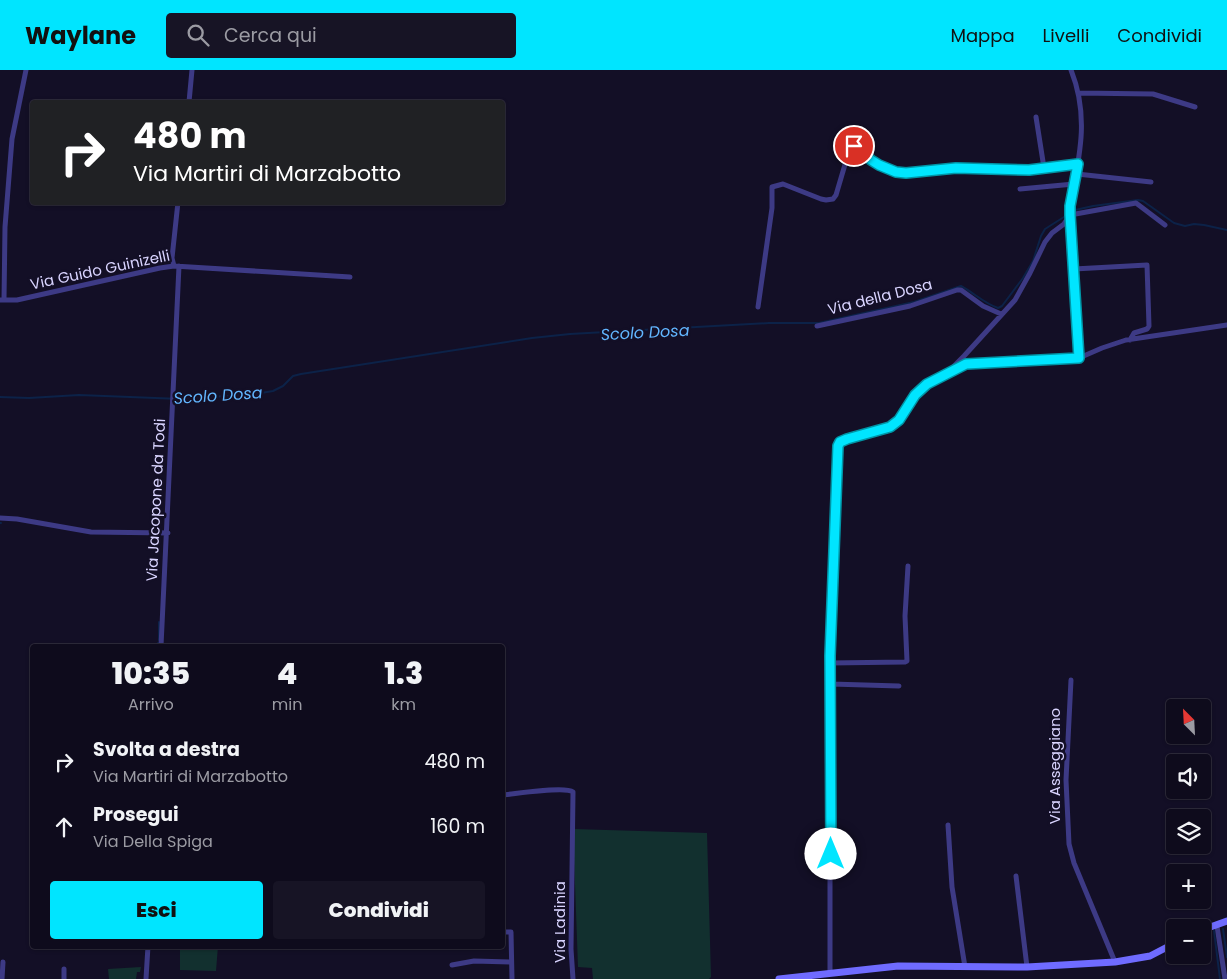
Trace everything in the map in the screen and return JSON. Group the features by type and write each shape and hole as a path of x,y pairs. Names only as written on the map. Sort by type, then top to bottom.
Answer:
{"street":[{"name":"Via Guido Guinizelli","path":"26,70 12,139 5,227 2,300 17,300 176,266 350,277"},
{"path":"189,100 192,70"},
{"path":"1071,70 1079,93 1081,145 1070,206 1079,358"},
{"path":"1079,93 1153,94 1195,107"},
{"path":"1036,117 1044,168"},
{"path":"758,307 772,208 772,187 783,184 821,199 833,199 852,147 858,147 879,165 896,172 906,173 956,168 1029,170 1078,164"},
{"path":"1077,174 1151,182"},
{"path":"1020,189 1074,184"},
{"path":"947,373 1019,294 1045,242 1052,233 1064,224 1070,215 1136,203 1165,225"},
{"name":"Via Jacopone da Todi","path":"161,644 168,533 173,390 176,266 172,258 178,205"},
{"path":"1064,224 1072,229"},
{"path":"1074,269 1147,265 1149,326 1147,329 1134,333 1130,340"},
{"name":"Via della Dosa","path":"817,326 910,306 957,290 966,292 983,306 1001,314"},
{"path":"830,973 830,663 838,446 840,442 890,427 899,420 915,395 927,384 966,364 1079,358 1109,345 1130,340 1227,325"},
{"path":"964,356 963,361 966,364"},
{"path":"0,518 17,519 91,532 168,533"},
{"path":"830,663 907,661 905,616 908,566"},
{"name":"Via Asseggiano","path":"1071,680 1066,780 1070,844 1074,863 1115,962"},
{"path":"830,684 899,686"},
{"name":"Via Ladinia","path":"505,795 556,790 570,790 573,792 571,949 573,979"},
{"path":"948,825 952,887 965,967"},
{"path":"1016,876 1027,967"},
{"path":"1211,928 1227,921"},
{"path":"1217,926 1224,979"},
{"path":"505,932 511,932 512,979"},
{"path":"779,979 892,967 1027,967 1115,962 1141,959 1166,948"},
{"path":"146,979 148,949"},
{"path":"452,965 474,961 511,962"},
{"path":"2,979 3,962"},
{"path":"64,969 64,979"}],"green space":[{"path":"573,829 707,833 711,977 709,979 593,979 592,968 578,967"},
{"path":"180,949 218,949 216,971 180,970"},
{"path":"141,967 140,972 137,972 136,979 109,979 108,969"}],"waterway":[{"name":"Scolo Dosa","path":"0,397 29,398 79,395 181,399 255,394 273,391 283,386 293,376 301,374 532,338 570,334 769,323 819,323 914,302 961,286 998,308 1002,306 1023,278 1033,261 1045,229 1075,210 1138,200 1143,201 1174,223 1185,226 1194,224 1204,225 1227,230"},
{"path":"159,622 159,640"},
{"path":"1223,929 1227,957"},
{"path":"1214,931 1220,979"}],"route":[{"path":"831,854 830,656 838,446 840,442 847,439 870,434 894,425 915,395 927,384 966,364 1079,358 1070,215 1078,164 1029,170 956,168 906,173 896,172 879,165 871,160 861,149 854,146"}]}
